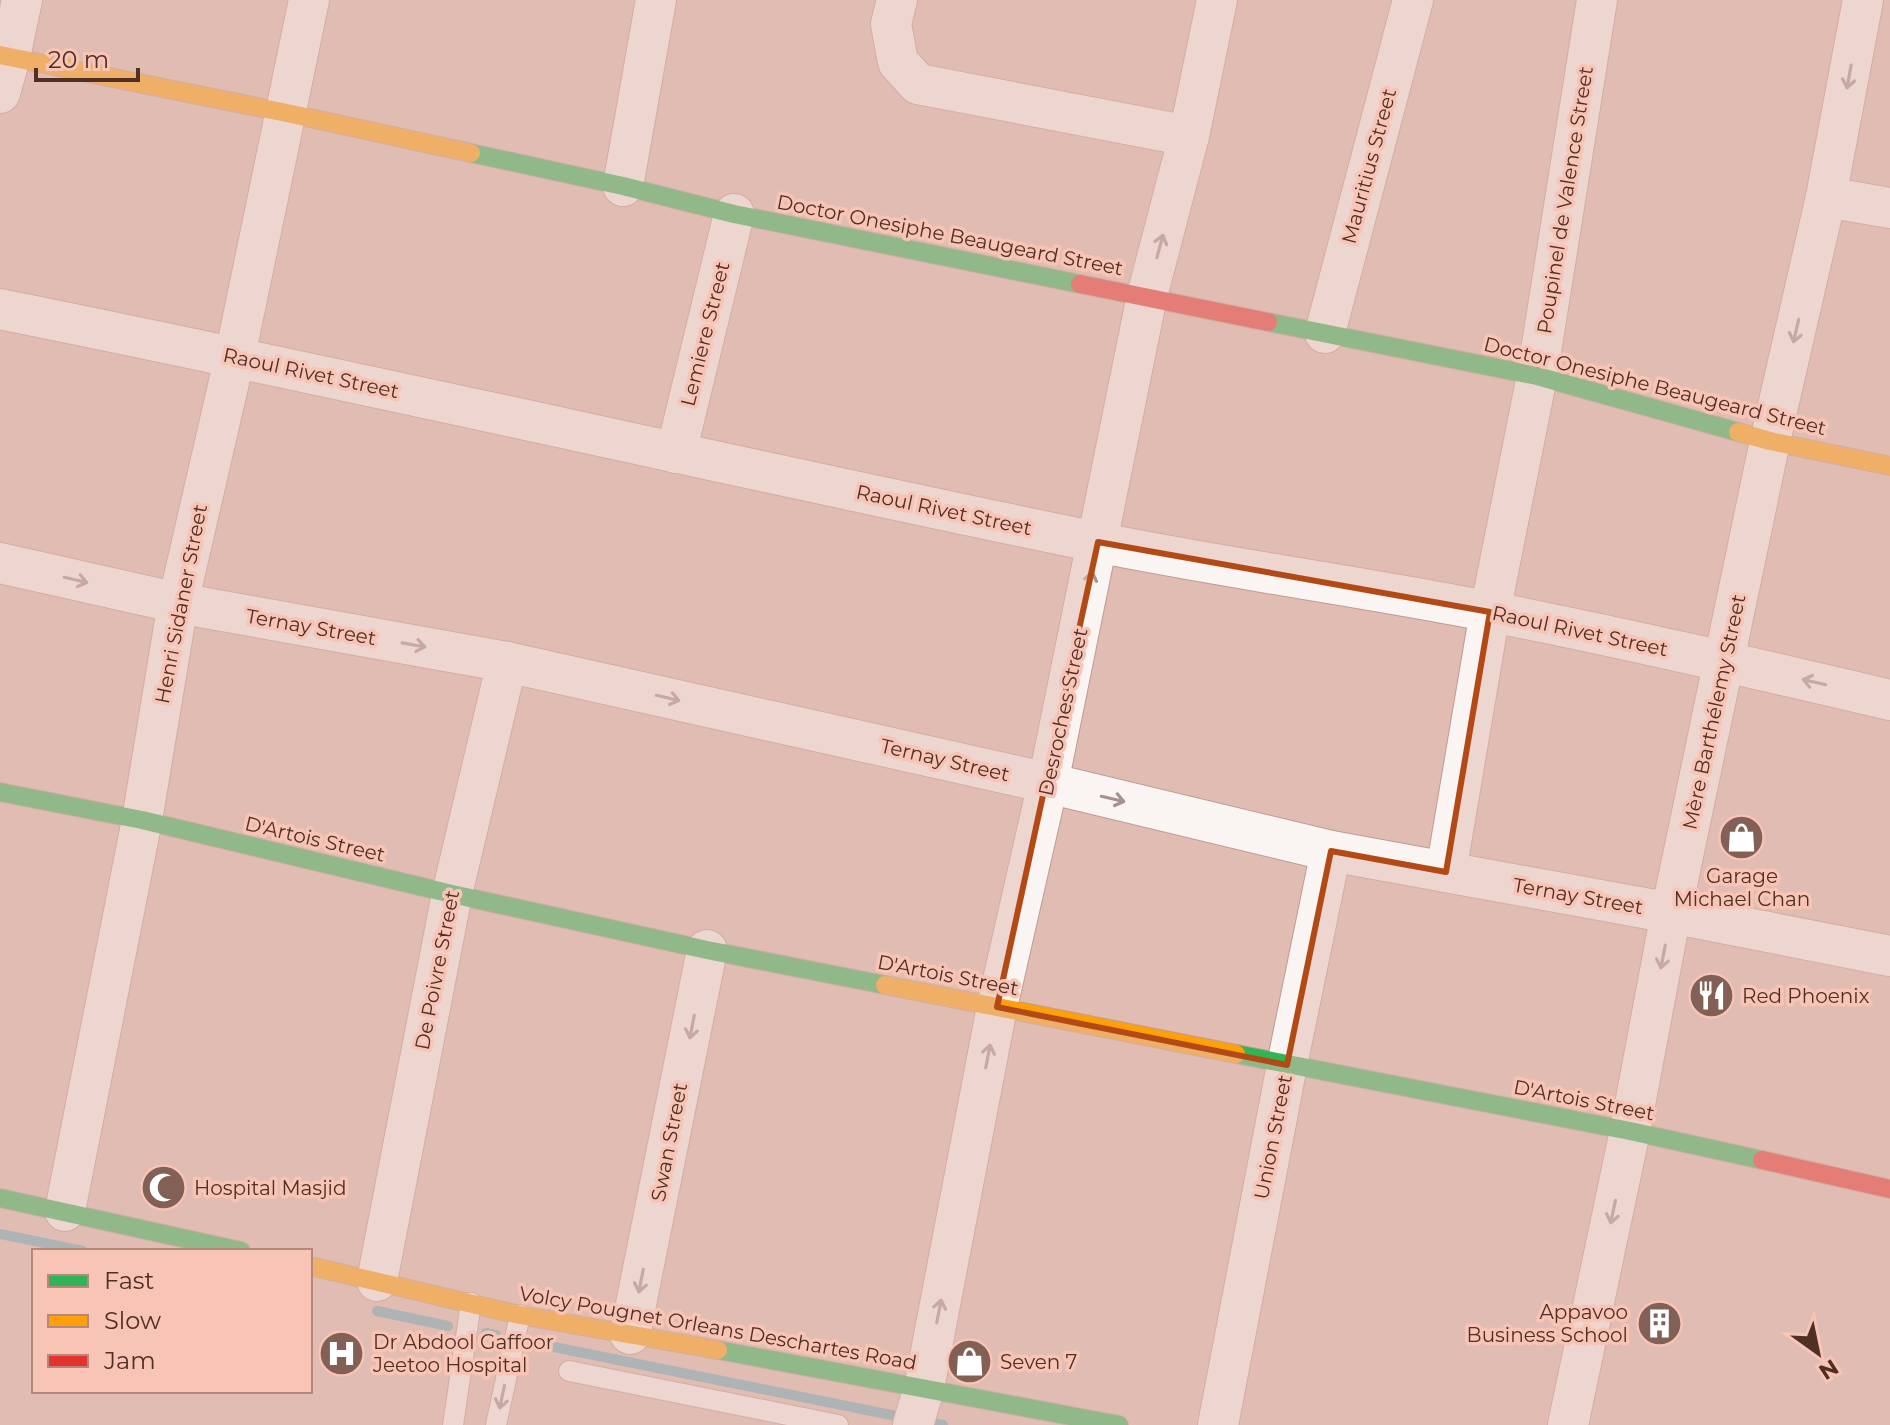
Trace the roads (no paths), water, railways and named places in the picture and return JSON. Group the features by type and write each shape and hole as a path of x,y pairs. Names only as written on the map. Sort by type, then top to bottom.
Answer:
{"street":[{"path":"3,68 22,0"},
{"name":"Henri Sidaner Street","path":"65,1211 142,820 178,603 235,356 309,0"},
{"path":"623,186 656,0"},
{"path":"897,0 891,24 898,62 918,84 1189,136"},
{"name":"Desroches Street","path":"919,1406 997,1007 1048,783 1147,296 1189,136 1217,0"},
{"name":"Mauritius Street","path":"1325,333 1413,0"},
{"name":"Poupinel de Valence Street","path":"1446,872 1490,612 1537,376 1597,0"},
{"name":"Mère Barthélemy Street","path":"1568,1425 1770,441 1826,197 1863,0"},
{"name":"Doctor Onesiphe Beaugeard Street","path":"3,68 287,113 623,186 734,214 1537,376 1770,441 1890,466"},
{"path":"1826,197 1890,208"},
{"name":"Lemiere Street","path":"676,453 734,214"},
{"name":"Raoul Rivet Street","path":"0,309 235,356 1098,542 1490,612 1725,661 1890,700"},
{"name":"Ternay Street","path":"0,563 178,603 507,662 1048,783 1331,851 1890,956"},
{"name":"De Poivre Street","path":"377,1281 452,894 507,662"},
{"name":"D'Artois Street","path":"0,792 142,820 452,894 707,950 1630,1131 1890,1189"},
{"name":"Union Street","path":"1218,1425 1331,851"},
{"name":"Swan Street","path":"630,1334 707,950"},
{"path":"0,1198 232,1249"},
{"name":"Volcy Pougnet Orleans Deschartes Road","path":"312,1266 520,1315 630,1334 919,1406 1119,1425"}],"lane":[{"path":"453,1425 471,1303"},
{"path":"496,1425 520,1315"},
{"path":"569,1371 838,1425"}],"waterway":[{"path":"0,1234 73,1249"},
{"path":"377,1311 448,1326"},
{"path":"486,1333 496,1335"},
{"path":"534,1343 906,1418"},
{"path":"922,1421 943,1425"}],"place":[{"name":"Garage Michael Chan","path":"1742,837"},
{"name":"Red Phoenix","path":"1711,996"},
{"name":"Hospital Masjid","path":"163,1188"},
{"name":"Appavoo Business School","path":"1659,1324"},
{"name":"Dr Abdool Gaffoor Jeetoo Hospital","path":"342,1353"},
{"name":"Seven 7","path":"969,1362"}]}
